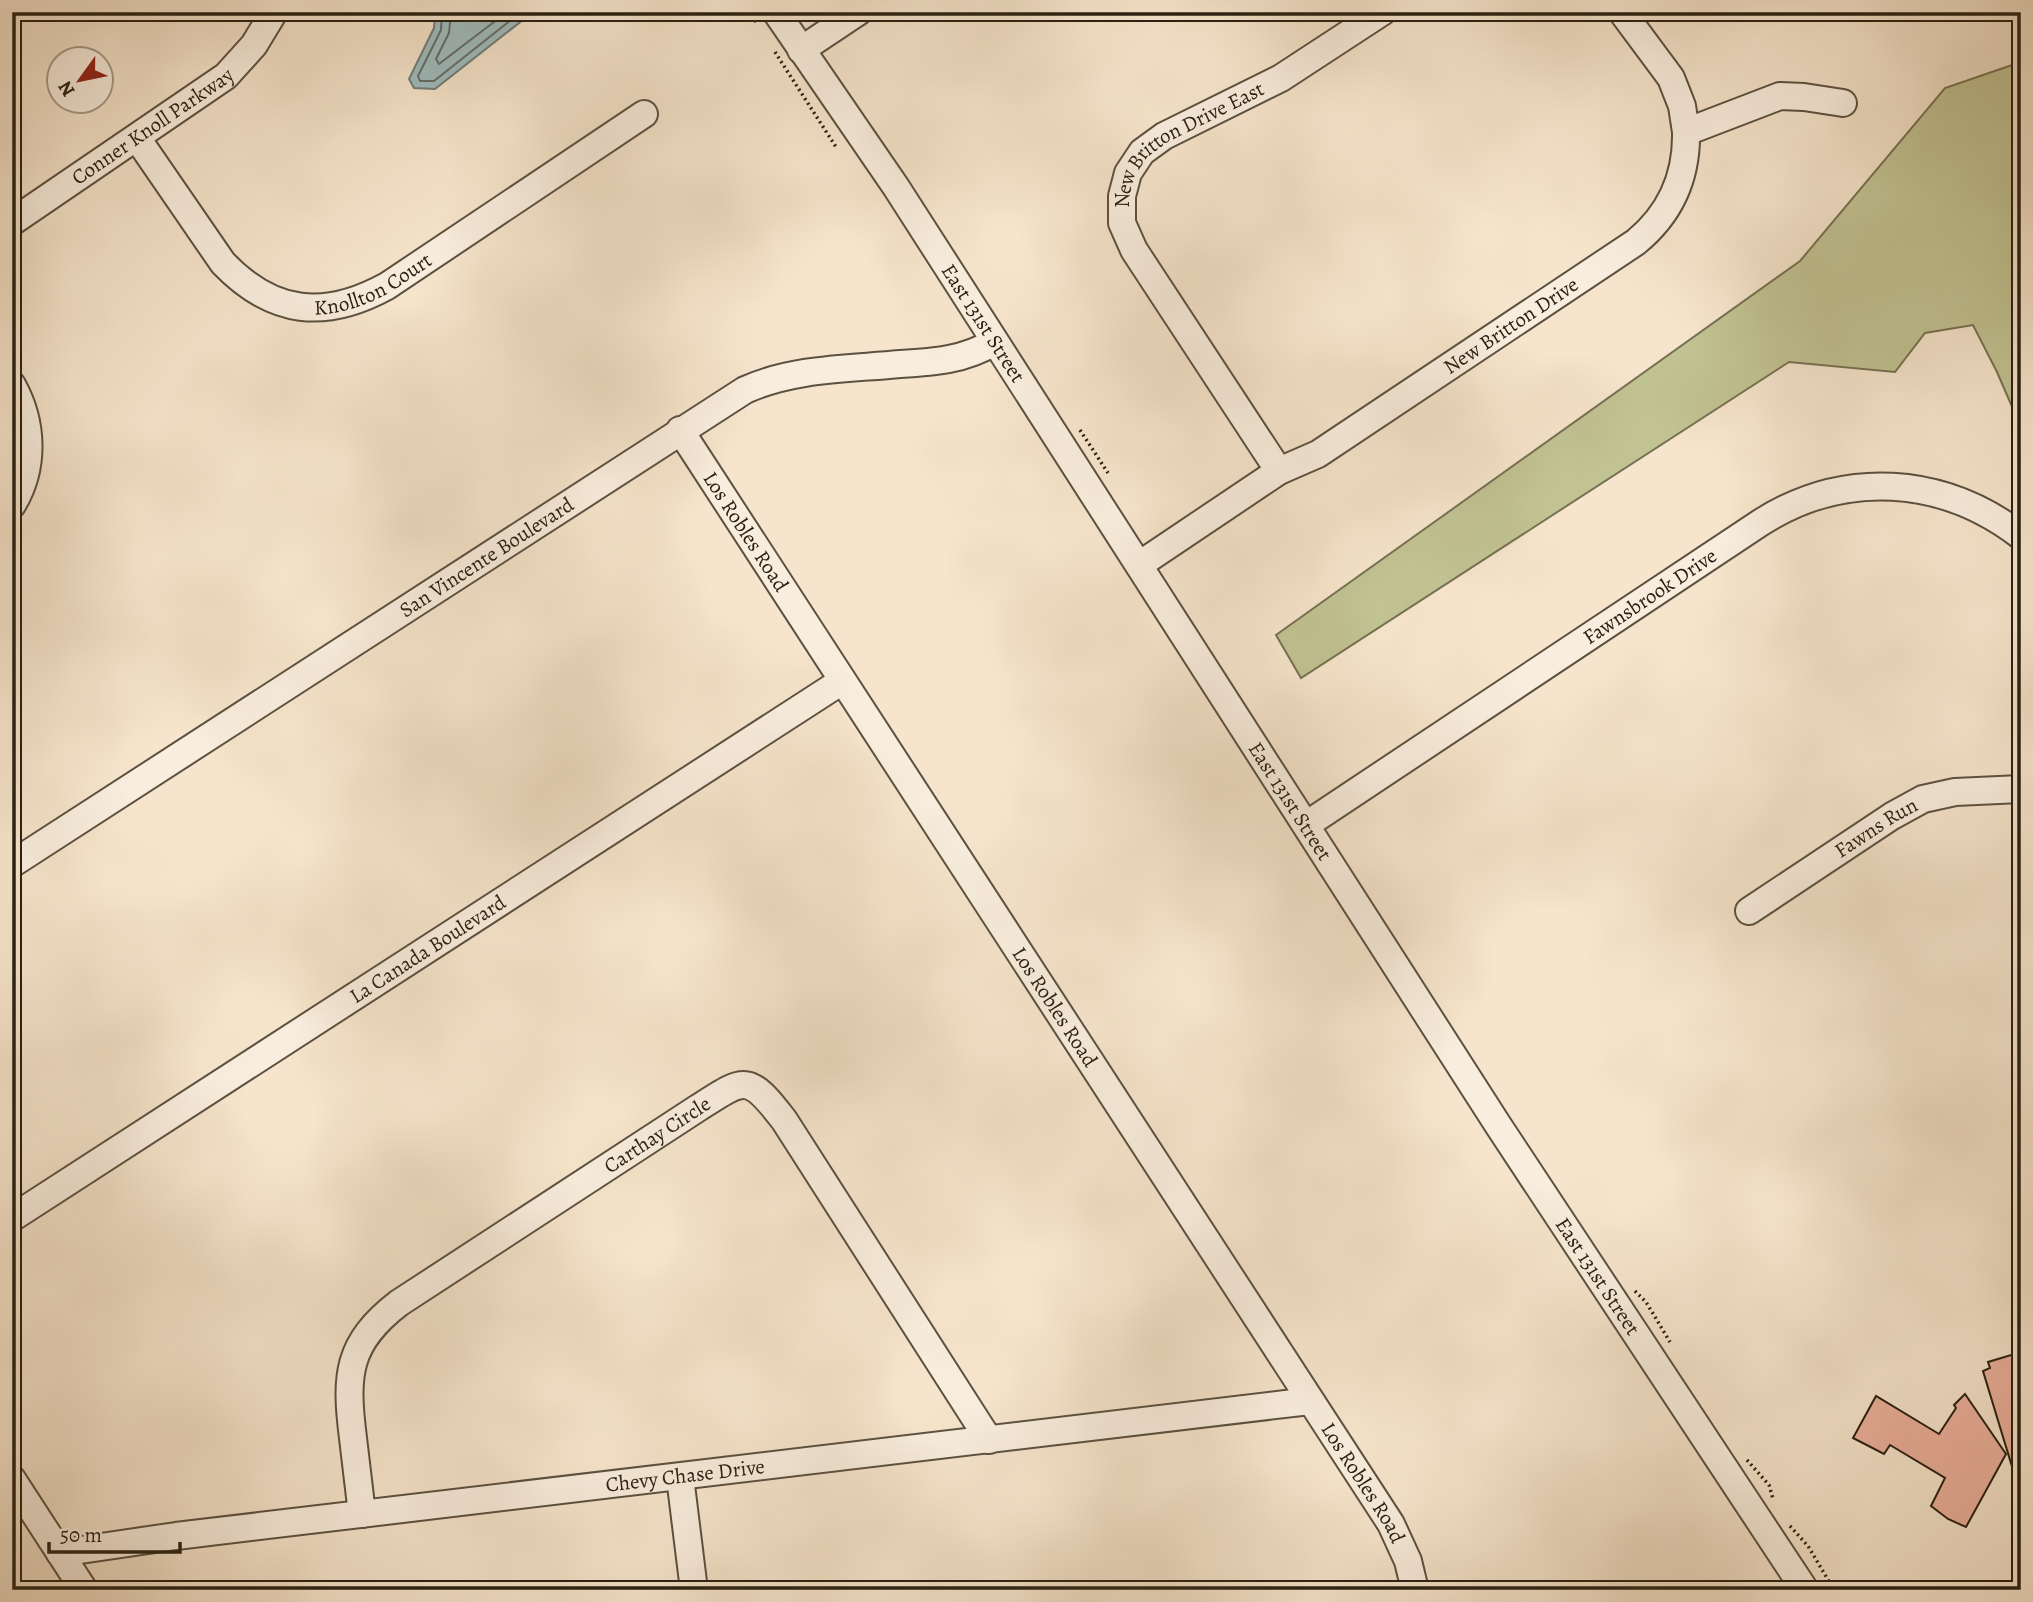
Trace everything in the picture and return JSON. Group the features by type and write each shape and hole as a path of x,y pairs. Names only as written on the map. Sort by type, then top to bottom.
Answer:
{"street":[{"name":"Conner Knoll Parkway","path":"12,222 226,76 254,45 274,12"},
{"path":"801,50 858,12"},
{"name":"New Britton Drive East","path":"1279,471 1134,250 1122,223 1124,184 1135,162 1153,142 1281,78 1382,12"},
{"path":"1622,12 1671,79 1682,106 1686,132 1780,96 1843,103"},
{"name":"East 131st Street","path":"766,18 801,50 895,187 1549,1202 1805,1590"},
{"name":"Knollton Court","path":"137,138 232,273 270,298 285,304 321,309 354,302 387,286 644,114"},
{"name":"New Britton Drive","path":"1139,565 1279,471 1318,454 1636,242 1660,218 1678,187 1686,155 1686,132"},
{"name":"San Vincente Boulevard","path":"12,864 738,394 783,376 943,361 979,351 995,342"},
{"path":"12,385 24,410 29,447 24,480 12,505"},
{"name":"Los Robles Road","path":"680,430 1391,1524 1408,1560 1415,1590"},
{"name":"Fawnsbrook Drive","path":"1306,825 1773,514 1808,499 1837,490 1868,486 1924,491 1961,501 1981,510 2021,536"},
{"name":"La Canada Boulevard","path":"12,1218 842,681"},
{"name":"Fawns Run","path":"1748,911 1911,804 1938,794 2021,789"},
{"name":"Carthay Circle","path":"362,1514 350,1416 349,1379 354,1358 371,1327 399,1303 686,1115 738,1084 748,1085 761,1092 783,1120 989,1440"},
{"name":"Chevy Chase Drive","path":"61,1553 176,1536 1310,1401"},
{"path":"680,1477 694,1590"},
{"path":"12,1479 84,1590"}],"path":[{"path":"749,12 766,18"},
{"path":"771,46 836,147"}],"green space":[{"path":"2021,62 2021,418 2016,416 1973,325 1925,333 1895,372 1789,362 1301,678 1276,635 1800,261 1945,88"}],"water":[{"path":"435,12 533,12 435,89 414,88 409,79 434,28"}],"building":[{"path":"2021,1352 2021,1482 2017,1483 1983,1371 1990,1368 1988,1362"},
{"path":"1965,1394 2006,1454 1966,1527 1948,1519 1931,1506 1945,1478 1890,1445 1884,1454 1853,1438 1876,1396 1939,1434 1956,1408 1954,1405"}]}
